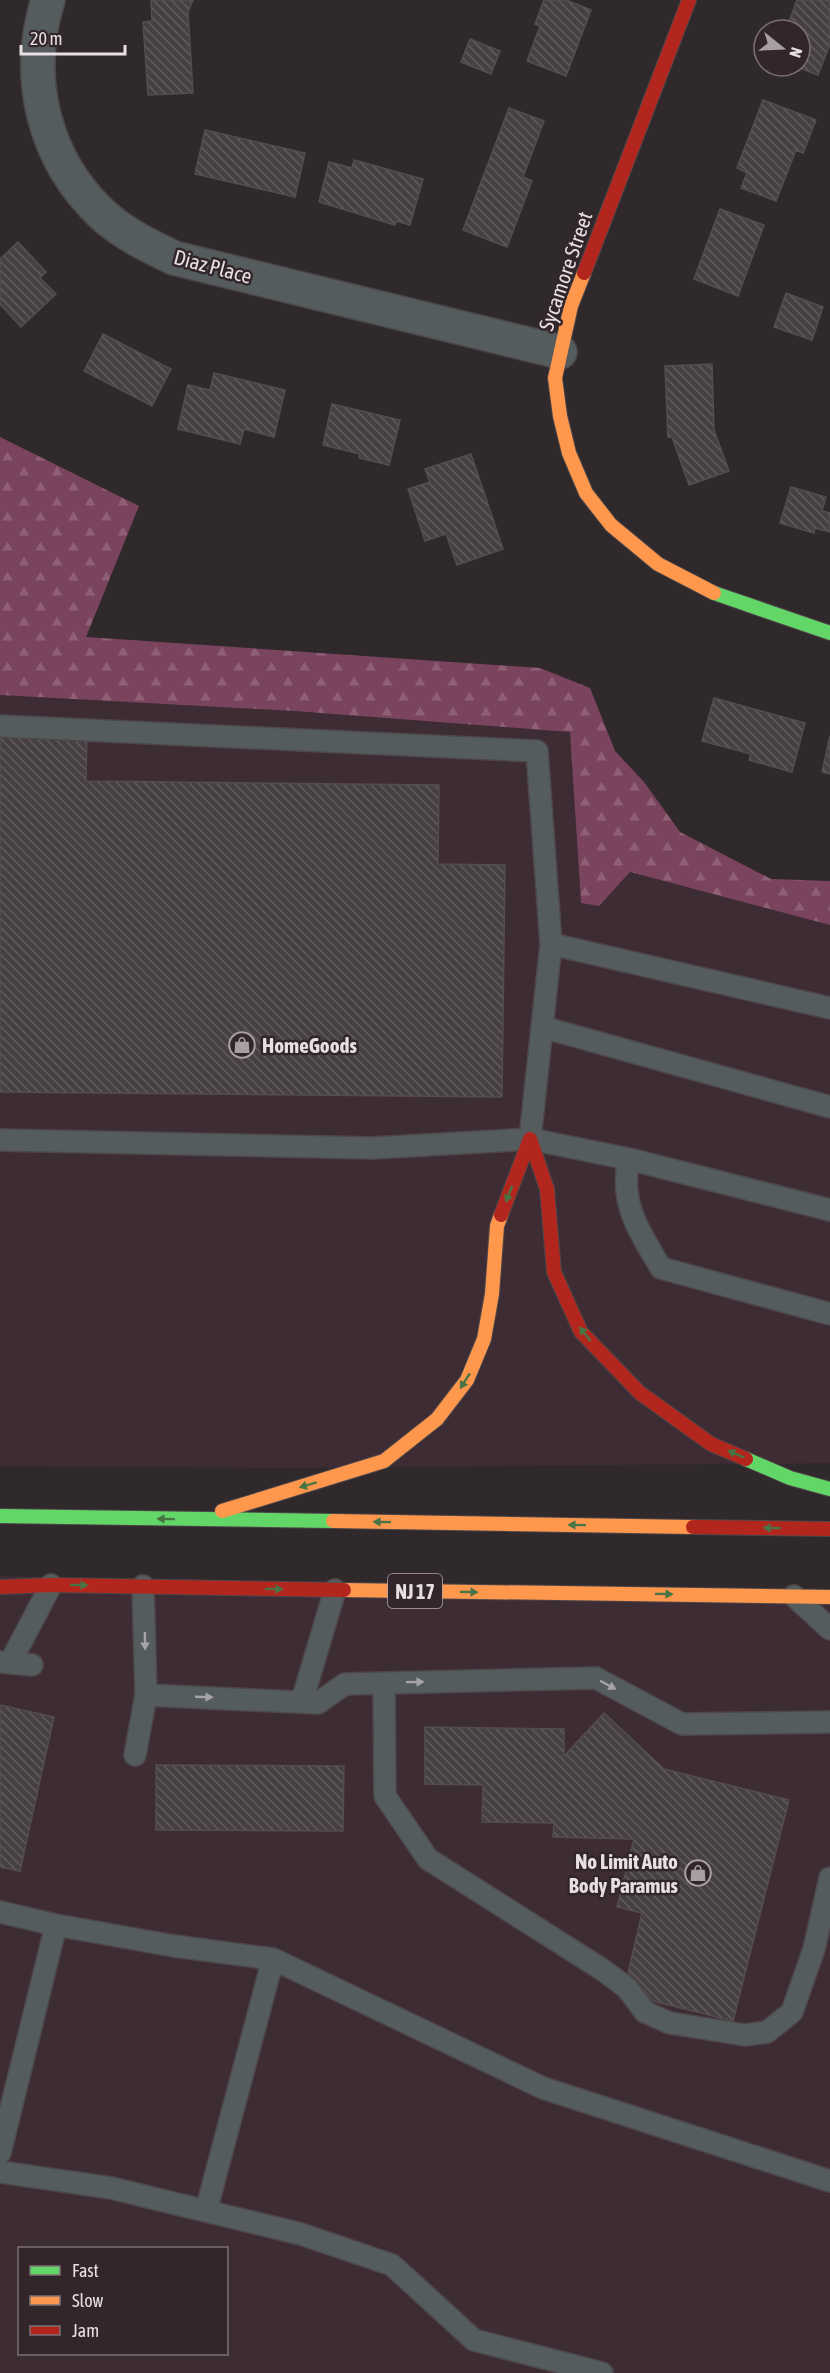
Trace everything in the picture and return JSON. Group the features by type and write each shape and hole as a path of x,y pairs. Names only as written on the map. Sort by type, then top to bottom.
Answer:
{"main road":[{"name":"Sycamore Street","path":"689,0 571,306 555,378 560,416 569,453 586,493 611,525 658,564 711,592 830,633"},
{"path":"530,1139 548,1190 554,1272 581,1332 640,1393 711,1444 790,1478 830,1489"},
{"path":"192,1520 384,1461 437,1419 467,1380 484,1339 492,1294 496,1226 530,1139"},
{"path":"0,1516 830,1529"},
{"name":"NJ 17","path":"0,1587 143,1586 830,1597"}],"street":[{"name":"Diaz Place","path":"48,0 40,26 37,66 42,108 54,146 75,183 104,215 135,239 174,258 560,352"}],"lane":[{"path":"0,726 537,751 551,944 530,1139"},
{"path":"551,944 830,1008"},
{"path":"542,1027 830,1107"},
{"path":"0,1140 374,1148 530,1139 629,1159 830,1210"},
{"path":"629,1159 624,1178 633,1222 661,1268 830,1314"},
{"path":"33,1665 5,1663 51,1585"},
{"path":"135,1755 146,1695 143,1586"},
{"path":"302,1701 335,1590"},
{"path":"794,1596 830,1629"},
{"path":"146,1695 318,1702 345,1684 596,1678 682,1724 830,1722"},
{"path":"384,1683 385,1796 428,1859 603,1970 627,1988 645,2012 670,2023 745,2035 767,2031 792,2012 814,1949 830,1878"},
{"path":"0,1912 56,1925 174,1946 273,1959 543,2088 830,2181"},
{"path":"0,2153 56,1925"},
{"path":"206,2211 273,1959"},
{"path":"0,2172 111,2188 300,2234 392,2265 474,2340 602,2373"}],"shaded area":[{"path":"0,695 295,711 570,732 581,903 599,906 629,872 830,925 830,1463 301,1468 0,1466"},
{"path":"0,1576 830,1592 830,2373 0,2373"}],"green space":[{"path":"0,437 139,506 86,637 540,668 590,688 615,751 644,782 680,832 771,879 830,881 830,925 630,872 599,906 581,903 570,732 295,711 0,695"}],"building":[{"path":"151,0 193,0 188,12 193,93 148,95 143,22 152,21"},
{"path":"544,0 566,0 591,10 566,76 527,61 540,26 535,24"},
{"path":"797,0 830,0 830,44 818,75 812,73 812,18 790,18"},
{"path":"470,39 500,51 491,74 461,62"},
{"path":"763,100 816,120 803,153 796,150 776,201 741,188 747,173 737,168"},
{"path":"509,108 544,121 523,177 532,181 507,247 463,230"},
{"path":"205,130 305,153 295,197 195,174"},
{"path":"354,160 423,179 410,225 396,221 395,225 319,202 329,162 352,168"},
{"path":"720,209 764,225 738,296 694,279"},
{"path":"18,242 46,272 40,278 56,294 21,327 0,304 0,259"},
{"path":"786,293 823,307 812,340 774,327"},
{"path":"103,334 171,369 152,406 84,371"},
{"path":"712,364 714,430 729,471 689,485 672,437 668,437 665,366"},
{"path":"214,373 285,390 274,437 244,429 240,444 178,429 188,385 210,390"},
{"path":"332,404 400,420 389,465 359,458 360,454 323,445"},
{"path":"471,454 503,549 457,565 446,534 425,541 408,489 430,482 425,469"},
{"path":"791,487 826,497 822,511 830,513 830,532 815,528 814,533 780,523"},
{"path":"714,698 805,723 792,772 749,760 751,754 702,741"},
{"path":"0,731 87,732 86,781 439,785 438,864 505,865 502,1097 0,1092"},
{"path":"830,736 830,774 822,772"},
{"path":"0,1705 54,1717 20,1871 0,1867"},
{"name":"No Limit Auto Body Paramus","path":"604,1713 664,1769 789,1800 733,2021 653,2001 628,1973 642,1913 617,1907 634,1839 553,1837 554,1823 482,1822 483,1785 425,1784 425,1727 564,1729 564,1756"},
{"path":"156,1765 344,1766 343,1831 156,1830"}],"traffic: fast":[{"path":"714,593 830,633"},
{"path":"746,1459 790,1478 830,1489"},
{"path":"0,1516 333,1521"}],"traffic: slow":[{"path":"584,273 571,306 555,378 560,416 569,453 586,493 611,525 658,564 714,593"},
{"path":"222,1511 384,1461 437,1419 467,1380 484,1339 492,1294 497,1226 501,1215"},
{"path":"333,1521 693,1527"},
{"path":"344,1590 830,1597"}],"traffic: jam":[{"path":"584,273 689,0"},
{"path":"530,1139 547,1189 554,1272 581,1332 640,1393 711,1444 746,1459"},
{"path":"501,1215 530,1139"},
{"path":"693,1527 830,1529"},
{"path":"0,1587 51,1585 344,1590"}],"place":[{"name":"HomeGoods","path":"242,1045"},
{"name":"No Limit Auto Body Paramus","path":"698,1873"}]}
